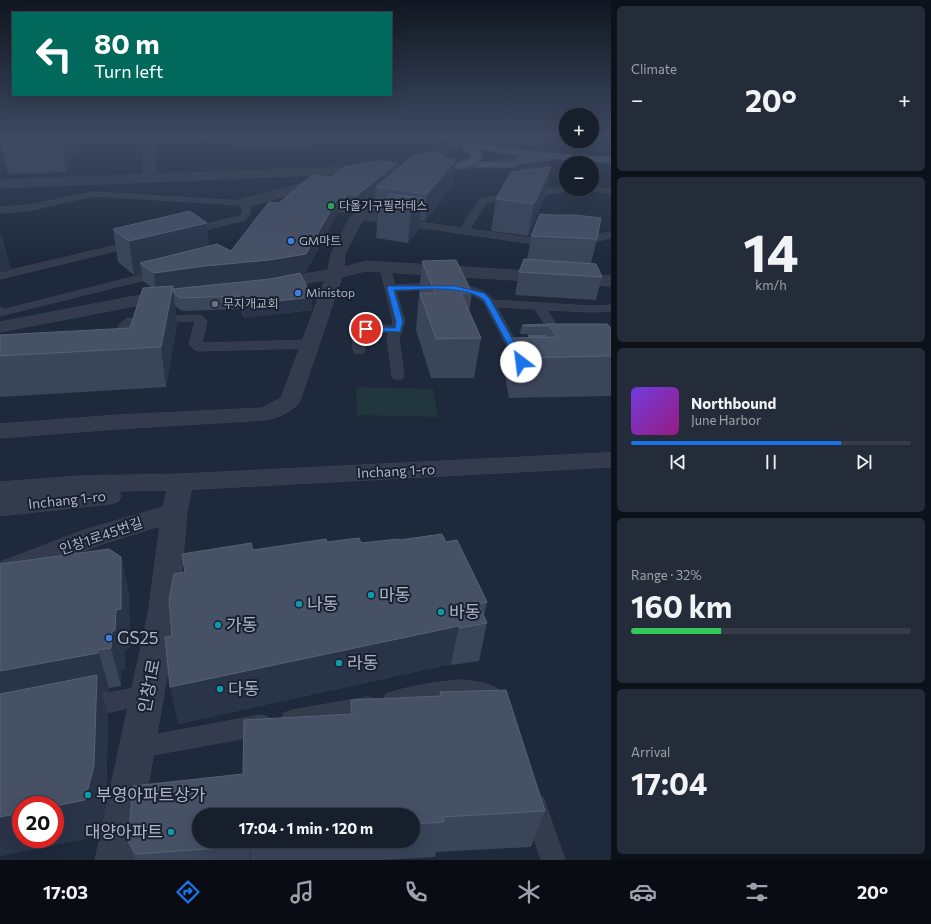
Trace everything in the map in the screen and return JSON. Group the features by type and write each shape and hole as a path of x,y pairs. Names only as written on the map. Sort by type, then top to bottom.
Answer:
{"street":[{"path":"0,184 194,176"},
{"path":"245,203 340,176"},
{"path":"0,431 116,422 266,414 290,401 335,274 338,254 350,228 360,216 407,176"},
{"path":"262,286 335,274 366,266 611,281"},
{"path":"1,317 146,300 184,294"},
{"name":"Inchang 1-ro","path":"0,507 109,496 178,497 611,460"},
{"name":"Inchang 1-ro","path":"0,490 78,484 178,497"},
{"name":"인창1로45번길","path":"0,573 93,537 178,497"},
{"name":"인창1로","path":"115,860 163,614 178,497"}],"lane":[{"path":"464,231 482,202 486,200 559,190"},
{"path":"599,190 611,191"},
{"path":"0,210 27,208 94,194 245,203 247,213 242,218 179,233"},
{"path":"360,216 556,243"},
{"path":"193,230 205,239"},
{"path":"568,243 611,235"},
{"path":"0,276 144,242"},
{"path":"385,267 399,322 393,338 398,376"},
{"path":"1,317 169,271"},
{"path":"390,288 461,289 482,294 487,299 519,360 534,358"},
{"path":"138,320 146,300"},
{"path":"489,303 592,309 611,308"},
{"path":"539,306 553,335"},
{"path":"105,350 110,349 116,344 126,322 138,320 198,318 201,322 195,344 199,347 311,344"},
{"path":"359,350 360,333 366,329 397,330"},
{"path":"507,338 522,338"},
{"path":"137,748 463,689 488,693 497,700 506,718"},
{"path":"69,710 147,695"},
{"path":"528,786 553,860"}],"green space":[{"path":"356,387 433,389 438,417 357,415"}],"building":[{"path":"311,176 381,176 357,195 349,194 346,197 339,196 306,254 269,260 205,266 154,273 140,263 217,244 231,251 269,202 279,203"},
{"path":"389,176 442,176 427,194 376,187"},
{"path":"509,176 547,176 534,204 496,199"},
{"path":"390,194 422,198 411,211 378,206"},
{"path":"190,211 207,223 129,241 113,229"},
{"path":"540,214 576,215 601,218 597,239 531,236"},
{"path":"524,259 596,264 602,277 519,272"},
{"path":"456,260 472,293 461,293 481,338 436,339 420,293 435,293 422,261"},
{"path":"300,273 312,297 243,305 240,296 180,298 174,293 173,289 270,279"},
{"path":"173,286 161,347 0,356 0,335 130,328 143,288"},
{"path":"548,324 607,324 611,328 611,356 517,358 513,338 557,337"},
{"path":"548,324 548,326 522,325"},
{"path":"528,335 546,335 545,337 529,337"},
{"path":"442,534 446,542 457,540 487,602 478,604 487,623 459,628 459,626 170,687 165,637 172,636 169,600 174,574 185,572 182,554 251,543 253,550 326,539 327,542 359,538 361,543 400,540"},
{"path":"109,549 121,557 121,609 116,610 115,630 112,632 111,648 98,650 98,653 0,671 0,564"},
{"path":"97,675 94,766 85,800 64,804 64,796 12,796 12,815 0,817 0,694"},
{"path":"506,690 545,811 443,817 444,822 420,824 420,808 192,808 192,848 221,848 136,854 128,841 133,786 243,774 244,720 352,714 351,700 441,696 440,692"}],"place":[{"name":"다올기구필라테스","path":"331,206"},
{"name":"GM마트","path":"291,241"},
{"name":"Ministop","path":"298,293"},
{"name":"무지개교회","path":"215,304"},
{"name":"마동","path":"371,595"},
{"name":"나동","path":"299,604"},
{"name":"바동","path":"441,612"},
{"name":"가동","path":"218,625"},
{"name":"GS25","path":"109,638"},
{"name":"라동","path":"339,663"},
{"name":"다동","path":"220,689"},
{"name":"부영아파트상가","path":"88,795"},
{"name":"대양아파트","path":"171,832"}],"route":[{"path":"366,329 398,329 399,322 390,288 455,288 477,292 485,296 487,299 521,362"}]}
